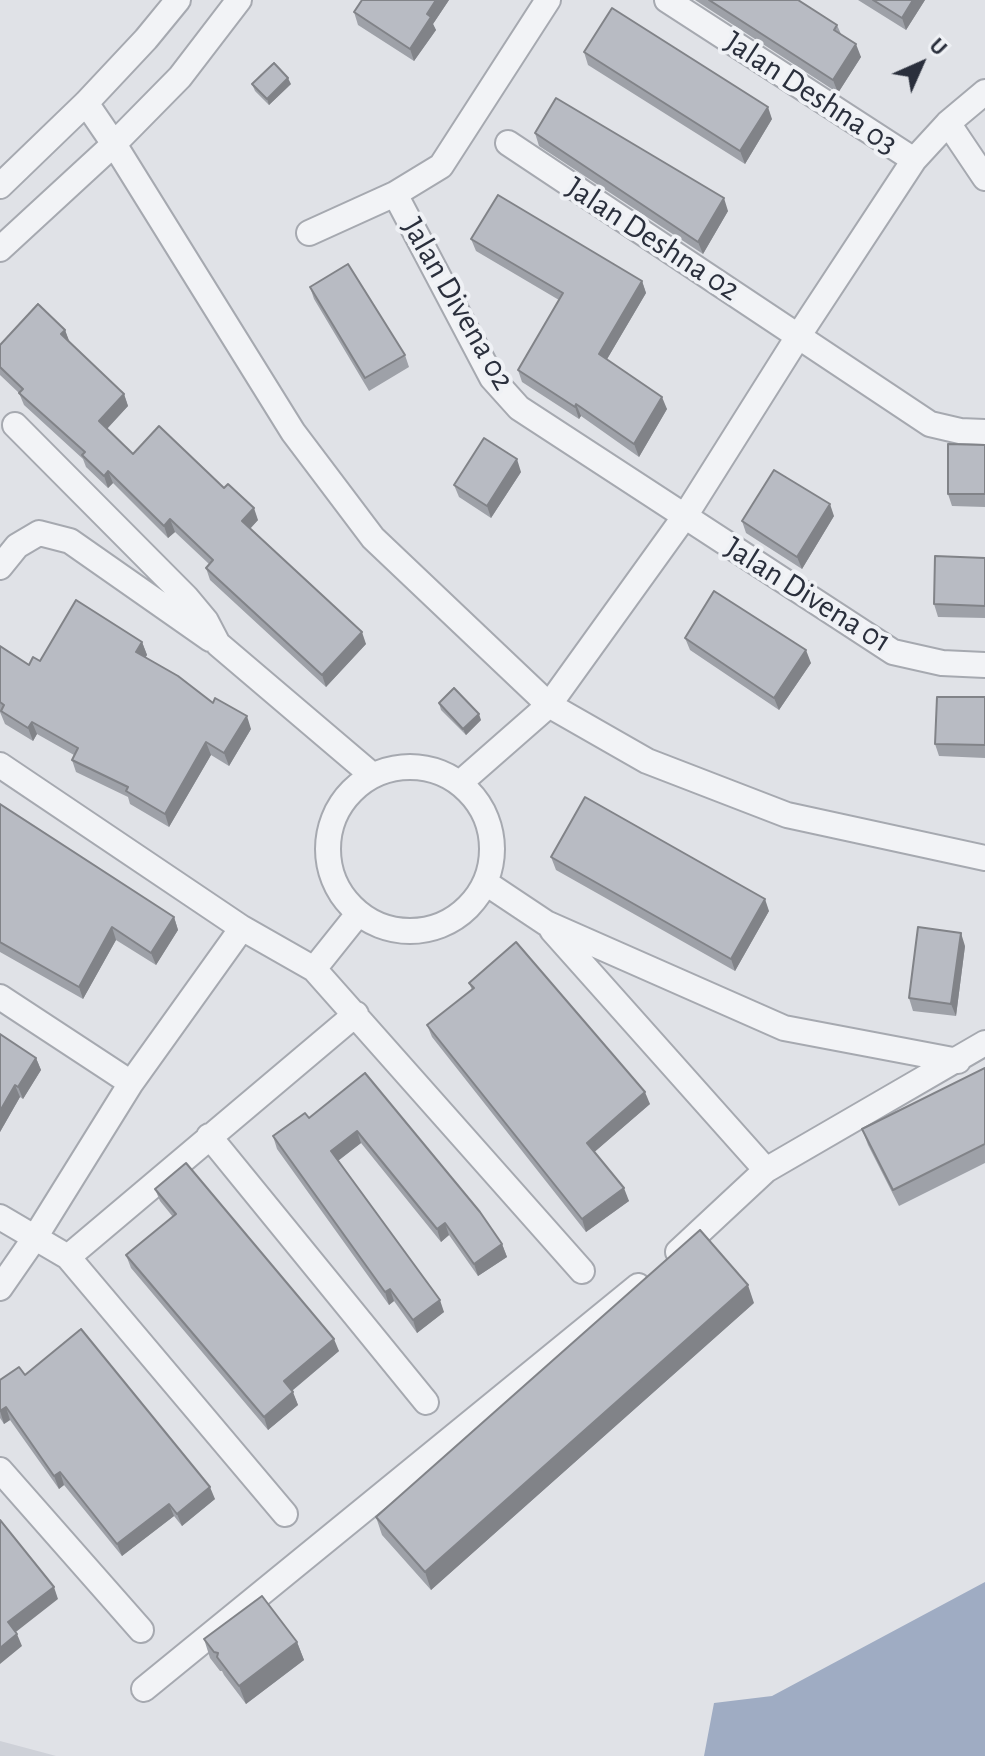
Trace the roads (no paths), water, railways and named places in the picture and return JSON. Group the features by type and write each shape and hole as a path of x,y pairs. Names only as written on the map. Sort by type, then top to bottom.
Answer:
{"street":[{"path":"0,186 86,103 178,0"},
{"path":"0,249 114,144 180,77 239,0"},
{"name":"Jalan Divena 02","path":"309,233 395,194 441,166 548,0"},
{"name":"Jalan Deshna 03","path":"667,0 914,160"},
{"path":"460,783 549,705 685,516 914,160 948,123 985,92"},
{"path":"86,103 293,432 373,538 549,705 647,761 787,815 985,858"},
{"path":"948,123 985,178"},
{"name":"Jalan Deshna 02","path":"508,143 930,424 960,431 985,432"},
{"name":"Jalan Divena 02","path":"395,194 492,378 519,408 685,516"},
{"path":"15,425 186,597 206,621 218,644"},
{"name":"Jalan Divena 01","path":"685,516 893,652 942,663 985,665"},
{"path":"0,567 17,546 39,533 70,541 218,644 372,775"},
{"path":"0,765 242,928 314,969 582,1271"},
{"path":"402,766 433,769 460,783 479,804 490,829 493,857 486,883 469,908 444,925 415,932 385,929 358,914 337,889 327,857 330,824 346,795 372,775 402,766"},
{"path":"486,883 546,923 784,1028 958,1061"},
{"path":"314,969 358,914"},
{"path":"546,923 766,1170"},
{"path":"0,1288 131,1083 242,928"},
{"path":"0,997 131,1083"},
{"path":"68,1257 356,1014"},
{"path":"144,1689 626,1297 766,1170 985,1043"},
{"path":"209,1136 426,1402"},
{"path":"0,1217 68,1257 285,1514"},
{"path":"0,1470 141,1630"}],"water":[{"path":"985,1582 985,1756 704,1756 714,1703 772,1696"}]}
